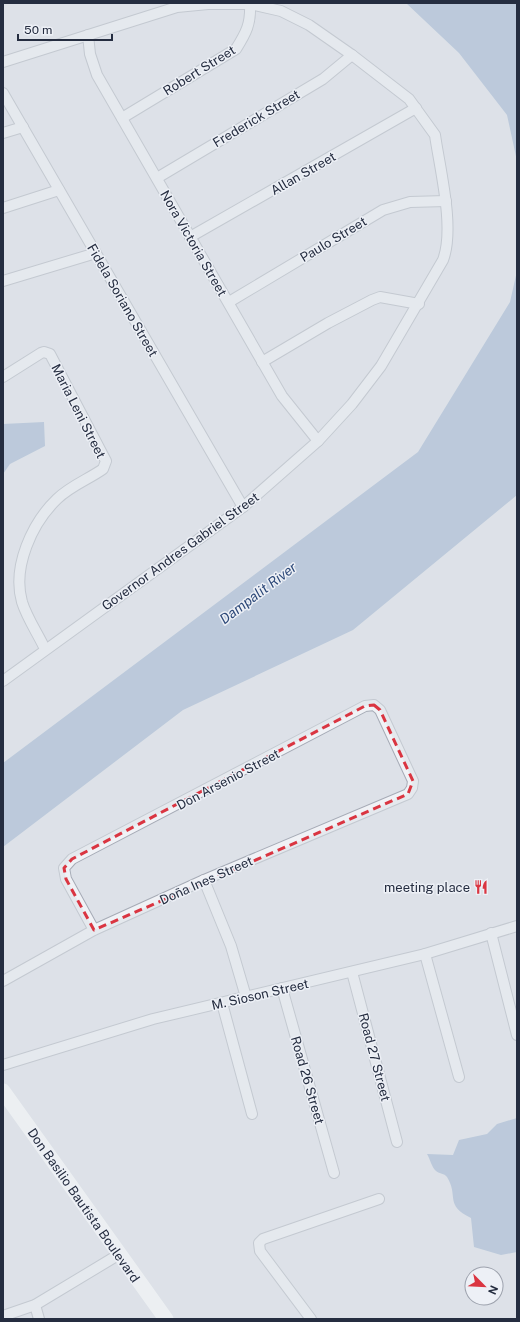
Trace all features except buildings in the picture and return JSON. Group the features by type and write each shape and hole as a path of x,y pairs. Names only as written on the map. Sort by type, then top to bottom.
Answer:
{"main road":[{"name":"Don Basilio Bautista Boulevard","path":"3,1091 118,1255 166,1319"}],"street":[{"name":"Governor Andres Gabriel Street","path":"3,62 177,7 208,4 250,4 281,11 309,25 352,55 409,99 436,135 446,201 446,252 419,304 381,366 352,404 318,441 244,507 45,649 3,681"},
{"name":"Robert Street","path":"122,118 236,49 246,33 251,17 250,4"},
{"name":"Nora Victoria Street","path":"88,35 90,54 98,76 282,396 318,441"},
{"name":"Frederick Street","path":"157,178 323,79 352,55"},
{"name":"Fidela Soriano Street","path":"3,93 244,507"},
{"name":"Allan Street","path":"190,237 416,108"},
{"path":"3,133 22,127"},
{"path":"3,208 59,190"},
{"name":"Paulo Street","path":"229,302 383,210 410,202 446,201"},
{"path":"3,281 96,253"},
{"path":"262,362 328,323 376,298 388,298 419,304"},
{"name":"Maria Leni Street","path":"3,377 41,353 44,352 50,354 106,461 103,469 57,498 38,523 26,547 20,591 27,614 45,649"},
{"name":"Don Arsenio Street","path":"94,930 66,879 64,868 72,859 365,706 374,705 380,710 413,781 412,788"},
{"name":"Doña Ines Street","path":"3,981 94,930 204,880 408,794 412,788"},
{"path":"204,880 231,946 246,997"},
{"name":"M. Sioson Street","path":"3,1064 153,1019 426,954 517,926"},
{"path":"491,933 517,1035"},
{"path":"426,954 459,1077"},
{"name":"Road 27 Street","path":"352,972 397,1142"},
{"name":"Road 26 Street","path":"282,988 334,1172"},
{"path":"222,1003 252,1114"},
{"path":"311,1319 260,1251 259,1242 263,1239 379,1200"},
{"path":"3,1316 35,1305 118,1255"},
{"path":"35,1305 39,1319"}],"highlighted area":[{"path":"374,705 380,710 413,781 408,794 94,930 66,879 64,868 72,859 365,706"}],"water":[{"path":"406,3 517,3 517,161 507,115 459,53"},
{"name":"Dampalit River","path":"517,271 517,495 353,630 183,710 3,847 3,763 418,452 510,302"},
{"path":"44,422 45,446 10,464 3,474 3,424"},
{"path":"517,1118 517,1252 501,1255 474,1247 471,1218 458,1209 453,1200 452,1190 447,1177 435,1170 427,1154 453,1155 459,1140 487,1134 497,1124"}],"place":[{"name":"meeting place","path":"481,887"}]}
